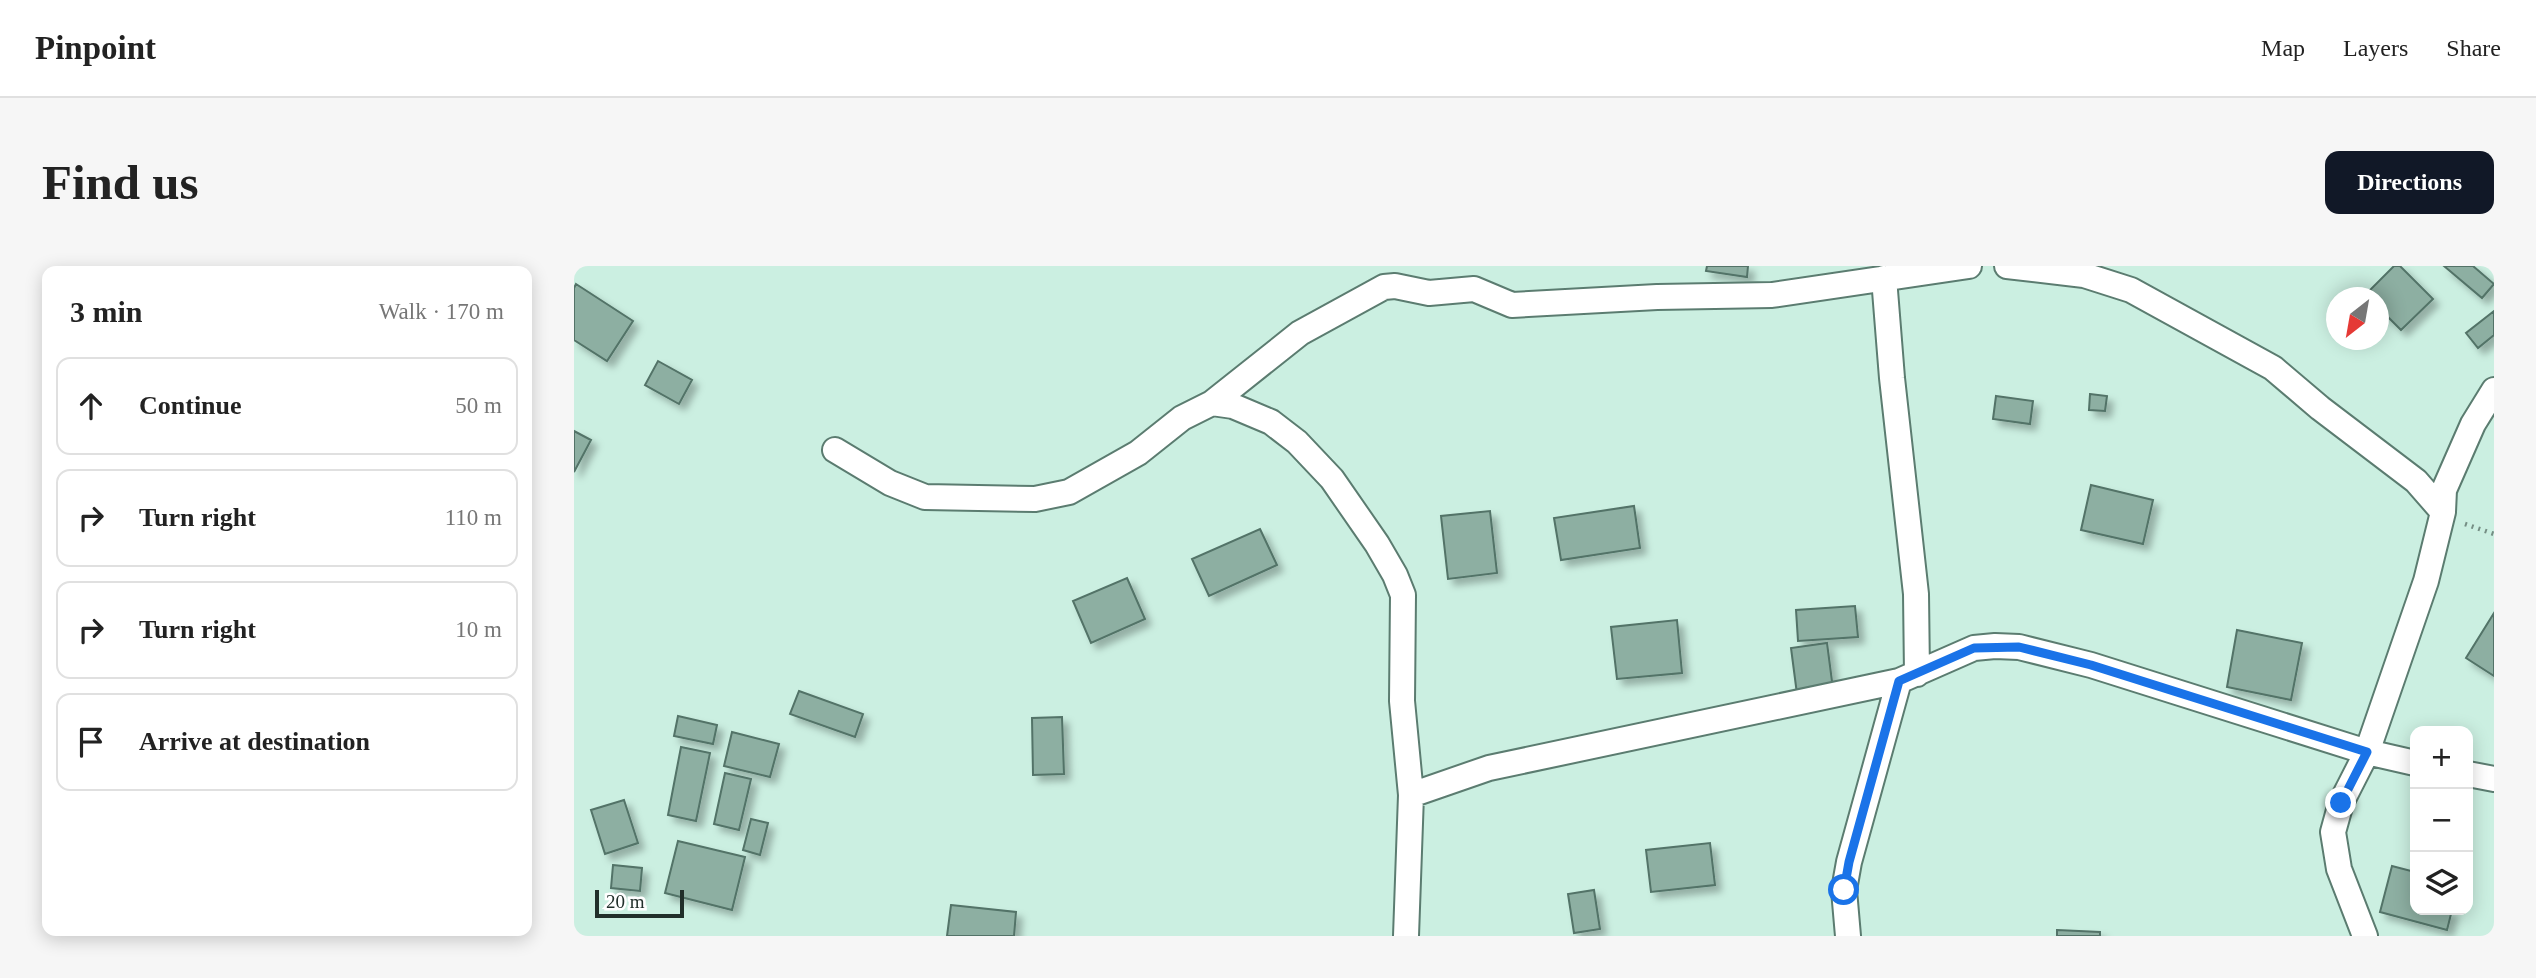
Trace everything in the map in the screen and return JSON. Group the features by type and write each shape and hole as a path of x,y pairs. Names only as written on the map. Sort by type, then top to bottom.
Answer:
{"street":[{"path":"835,450 890,483 925,498 1035,499 1069,492 1138,453 1182,418 1212,404 1300,333 1384,287 1395,286 1429,293 1474,289 1512,305 1657,297 1772,295 1969,266"},
{"path":"2007,266 2084,275 2131,290 2273,368 2320,408 2416,481 2443,512"},
{"path":"1848,936 1844,890 1849,862 1908,678 1916,594 1892,379 1884,278"},
{"path":"2365,936 2339,869 2333,832 2341,803 2367,752 2426,581 2443,512 2444,490 2473,424 2494,390"},
{"path":"1212,404 1233,406 1272,422 1297,442 1332,479 1395,575 1403,595 1402,701 1411,795 1406,936"},
{"path":"1411,795 1489,768 1908,678 1974,648 2019,647 2091,665 2367,752 2410,762"},
{"path":"2473,775 2494,779"}],"building":[{"path":"1707,266 1748,266 1747,277 1706,271"},
{"path":"2394,266 2400,266 2433,299 2401,330 2389,318 2389,287 2373,287"},
{"path":"2444,266 2473,266 2494,284 2482,298"},
{"path":"576,284 633,321 607,361 574,340"},
{"path":"2494,311 2494,335 2478,348 2466,333"},
{"path":"658,361 692,380 679,404 645,385"},
{"path":"2090,394 2107,396 2105,411 2089,410"},
{"path":"1996,396 2033,401 2030,424 1993,419"},
{"path":"574,431 591,440 574,472"},
{"path":"2091,485 2153,500 2143,544 2081,530"},
{"path":"1634,506 1640,548 1561,560 1554,518"},
{"path":"1490,511 1497,573 1448,579 1441,516"},
{"path":"1260,529 1277,565 1209,596 1192,559"},
{"path":"1127,578 1145,619 1091,643 1073,601"},
{"path":"1855,606 1858,637 1798,641 1796,610"},
{"path":"2494,613 2494,676 2466,658"},
{"path":"1677,620 1682,673 1617,679 1611,627"},
{"path":"2237,630 2302,643 2291,700 2227,687"},
{"path":"1827,643 1833,689 1797,694 1791,648"},
{"path":"799,691 863,714 855,737 790,714"},
{"path":"678,716 717,725 713,744 674,736"},
{"path":"1062,717 1064,774 1033,775 1032,718"},
{"path":"732,732 779,744 770,777 724,766"},
{"path":"681,747 710,753 696,821 668,815"},
{"path":"725,773 751,779 739,830 714,824"},
{"path":"624,800 638,843 605,854 591,810"},
{"path":"751,819 768,823 760,855 743,850"},
{"path":"678,841 745,857 732,910 665,893"},
{"path":"1710,843 1715,885 1651,892 1646,850"},
{"path":"613,865 642,868 640,891 611,888"},
{"path":"2392,866 2410,871 2410,915 2451,915 2447,930 2380,912"},
{"path":"1594,890 1600,929 1574,933 1568,894"},
{"path":"951,905 1016,912 1014,936 947,936"},
{"path":"2057,930 2100,932 2100,936 2057,936"}],"route":[{"path":"1844,890 1849,862 1899,681 1974,648 2019,647 2091,665 2367,752 2341,803"}]}
